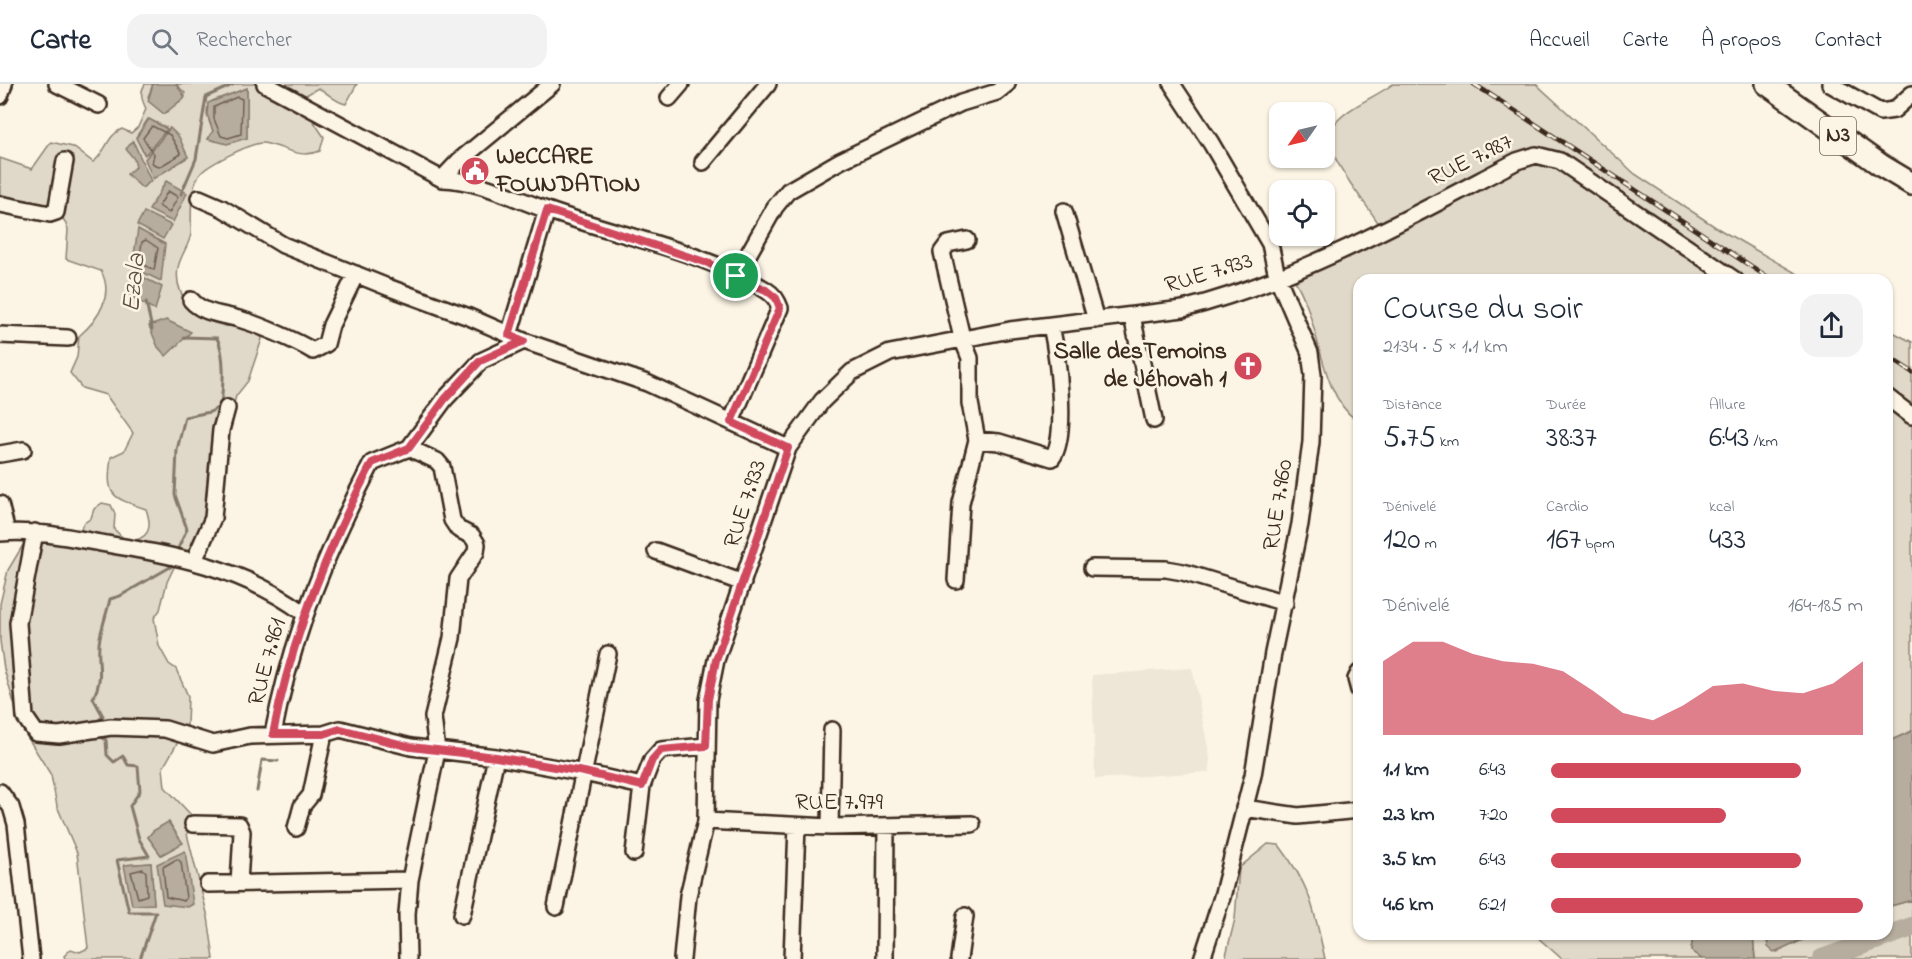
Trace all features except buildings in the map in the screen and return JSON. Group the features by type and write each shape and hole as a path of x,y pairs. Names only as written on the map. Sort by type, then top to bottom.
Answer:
{"highway":[{"name":"N3","path":"1767,84 1882,166 1912,184"}],"street":[{"path":"0,96 4,84"},
{"path":"57,84 99,105"},
{"path":"265,84 442,179 462,179 547,210 708,263 766,290 776,298 780,308 731,422"},
{"path":"669,98 681,84"},
{"path":"703,162 768,84"},
{"path":"736,276 775,207 788,191 840,161 961,103 997,92 1007,84"},
{"name":"RUE 7.960","path":"1172,84 1263,232 1274,258 1277,276 1304,336 1313,375 1308,480 1285,603 1273,652 1253,775 1222,897 1202,959"},
{"path":"1830,84 1880,112 1894,110 1912,94"},
{"path":"442,179 460,160 544,86"},
{"name":"RUE 7.987","path":"1277,276 1322,259 1517,161 1536,155 1560,161 1727,274"},
{"path":"0,204 50,214 56,212 65,161"},
{"path":"199,198 284,245 469,317 524,341 646,383 788,448"},
{"path":"509,335 547,210"},
{"path":"1064,211 1096,320"},
{"path":"956,580 961,502 977,440 970,403 971,365 962,338 942,252 948,244 967,240"},
{"path":"191,300 197,306 240,319 300,343 313,351 326,344 331,325 356,273"},
{"name":"RUE 7.933","path":"682,959 688,896 706,821 708,700 716,660 788,448 822,401 852,372 890,353 962,338 1132,316 1219,300 1277,276"},
{"path":"1132,316 1154,420"},
{"path":"977,440 999,442 1052,458 1056,452 1059,440 1060,394 1051,325"},
{"path":"0,334 68,338"},
{"path":"408,959 407,914 410,880 437,751 433,717 452,638 454,597 458,579 476,552 477,543 472,536 458,529 452,520 442,467 437,461 409,448 445,399 480,361 524,341"},
{"path":"1893,402 1912,416"},
{"path":"182,558 213,518 221,430 227,408"},
{"name":"RUE 7.961","path":"409,448 372,463 351,503 304,613 273,734 324,734 340,729 437,751 496,757 584,772 642,786"},
{"path":"0,454 23,450"},
{"path":"0,504 4,533 35,532 182,558 231,572 276,592 304,613"},
{"path":"35,532 18,623 26,717 36,733 59,735 111,727 165,729 213,744 273,734"},
{"path":"656,550 743,583"},
{"path":"1092,568 1166,569 1285,603"},
{"path":"556,907 608,654"},
{"path":"830,826 832,730"},
{"path":"296,828 302,806 312,795 324,734"},
{"path":"634,853 642,786 652,760 661,750 706,746"},
{"path":"462,915 496,757"},
{"path":"0,792 11,807 16,824 31,959"},
{"path":"1244,808 1298,816 1353,811"},
{"name":"RUE 7.979","path":"706,821 797,826 972,824"},
{"path":"193,824 239,825 242,832 239,883"},
{"path":"792,959 797,826"},
{"path":"885,959 886,826"},
{"path":"208,884 410,880"},
{"path":"959,959 965,916"}],"shaded area":[{"path":"145,84 153,84 148,97 168,108 184,99 185,93 176,84 357,84 346,104 318,88 306,95 302,104 324,137 320,151 305,154 263,143 231,154 202,172 193,193 190,238 178,268 180,289 184,298 197,313 225,326 257,325 262,339 248,381 236,396 194,557 177,561 167,582 160,610 154,618 159,646 169,664 176,669 188,696 187,726 163,768 165,787 191,815 187,834 208,917 214,959 65,959 64,956 71,949 80,952 88,948 77,853 57,806 51,775 21,727 4,669 0,641 0,604 8,570 23,545 31,539 78,536 83,524 91,518 94,509 102,503 111,505 115,514 114,529 127,542 145,536 149,522 146,509 118,498 110,487 111,457 124,451 133,433 106,395 82,388 70,373 77,357 79,336 93,322 102,306 105,298 105,280 101,271 66,259 68,229 62,216 29,201 0,196 0,158 32,169 51,142 73,147 93,162 113,135 122,129 131,133 138,127 146,109 142,96","holes":["247,88 247,138 217,141 208,139 213,131 209,121 212,101","148,119 166,127 149,153 144,154 136,137","169,128 188,157 153,178 146,159","133,141 150,181 142,188 129,172 136,167","169,822 182,843 161,855 148,837 153,831","151,863 154,904 144,903 124,865"]},
{"path":"1393,84 1536,84 1635,174 1717,228 1798,274 1353,274 1353,417 1334,392 1310,314 1294,279 1301,272 1380,226 1346,177 1335,155 1335,124 1353,108"},
{"path":"1893,332 1912,342 1912,731 1893,739"},
{"path":"1192,668 1210,758 1209,772 1095,779 1092,675"},
{"path":"1268,844 1279,845 1305,886 1314,912 1325,959 1225,959 1235,919 1239,868"},
{"path":"1912,900 1912,959 1755,959 1753,940 1767,940 1767,943 1777,952 1802,940 1893,940 1893,905"},
{"path":"1541,940 1692,940 1691,951 1702,959 1562,959"}],"water":[{"path":"153,84 176,84 185,97 164,114 148,101"},
{"path":"247,88 247,138 227,144 208,139 213,131 207,114 208,103"},
{"path":"149,119 167,129 145,155 136,138"},
{"path":"170,128 179,137 188,157 153,179 145,159"},
{"path":"133,141 151,181 142,188 127,174 136,167 134,159 126,149"},
{"path":"166,181 187,193 173,222 149,210"},
{"path":"144,212 171,225 163,239 137,225"},
{"path":"138,229 165,244 161,281 132,267"},
{"path":"131,271 162,287 155,310 130,296"},
{"path":"166,320 191,332 166,356 158,347 149,326"},
{"path":"1912,731 1912,900 1893,905 1893,739"},
{"path":"168,822 183,843 161,855 148,837"},
{"path":"185,851 193,904 188,907 163,904 157,864"},
{"path":"151,863 154,904 132,905 124,865"},
{"path":"1692,940 1753,940 1755,959 1702,959 1691,951"},
{"path":"1768,940 1802,940 1774,952 1768,947"}],"waterway":[{"name":"Ezala","path":"181,194 196,159 206,97 235,84"},
{"name":"Ezala","path":"146,302 152,329"},
{"name":"Ezala","path":"176,553 187,529 175,495 177,450 185,417 210,412 221,406 223,380 222,353 217,338 184,337"},
{"path":"95,724 103,716 93,698 100,674 100,637 110,599 120,596 172,566 173,562"},
{"path":"98,735 106,740 107,755 114,762 123,756 128,765 138,766 140,791 130,806 139,839 149,856 117,860 129,912 156,912 140,959"},
{"path":"257,791 262,760 278,761"},
{"path":"1893,934 1912,927"},
{"path":"1822,959 1875,940"}],"railway":[{"path":"1474,84 1763,274"},
{"path":"1893,360 1912,372"}],"place":[{"name":"WeCCARE FOUNDATION","path":"475,171"},
{"name":"Salle desTemoins de Jéhovah 1","path":"1248,366"}],"route":[{"path":"547,210 708,263 736,276 766,290 776,298 780,308 731,422 788,448 716,660 708,700 706,746 661,750 652,760 642,786 584,772 496,757 411,747 340,729 324,734 273,734 279,702 304,613 351,503 372,463 409,448 445,399 480,361 524,341 509,335 547,210"}]}
